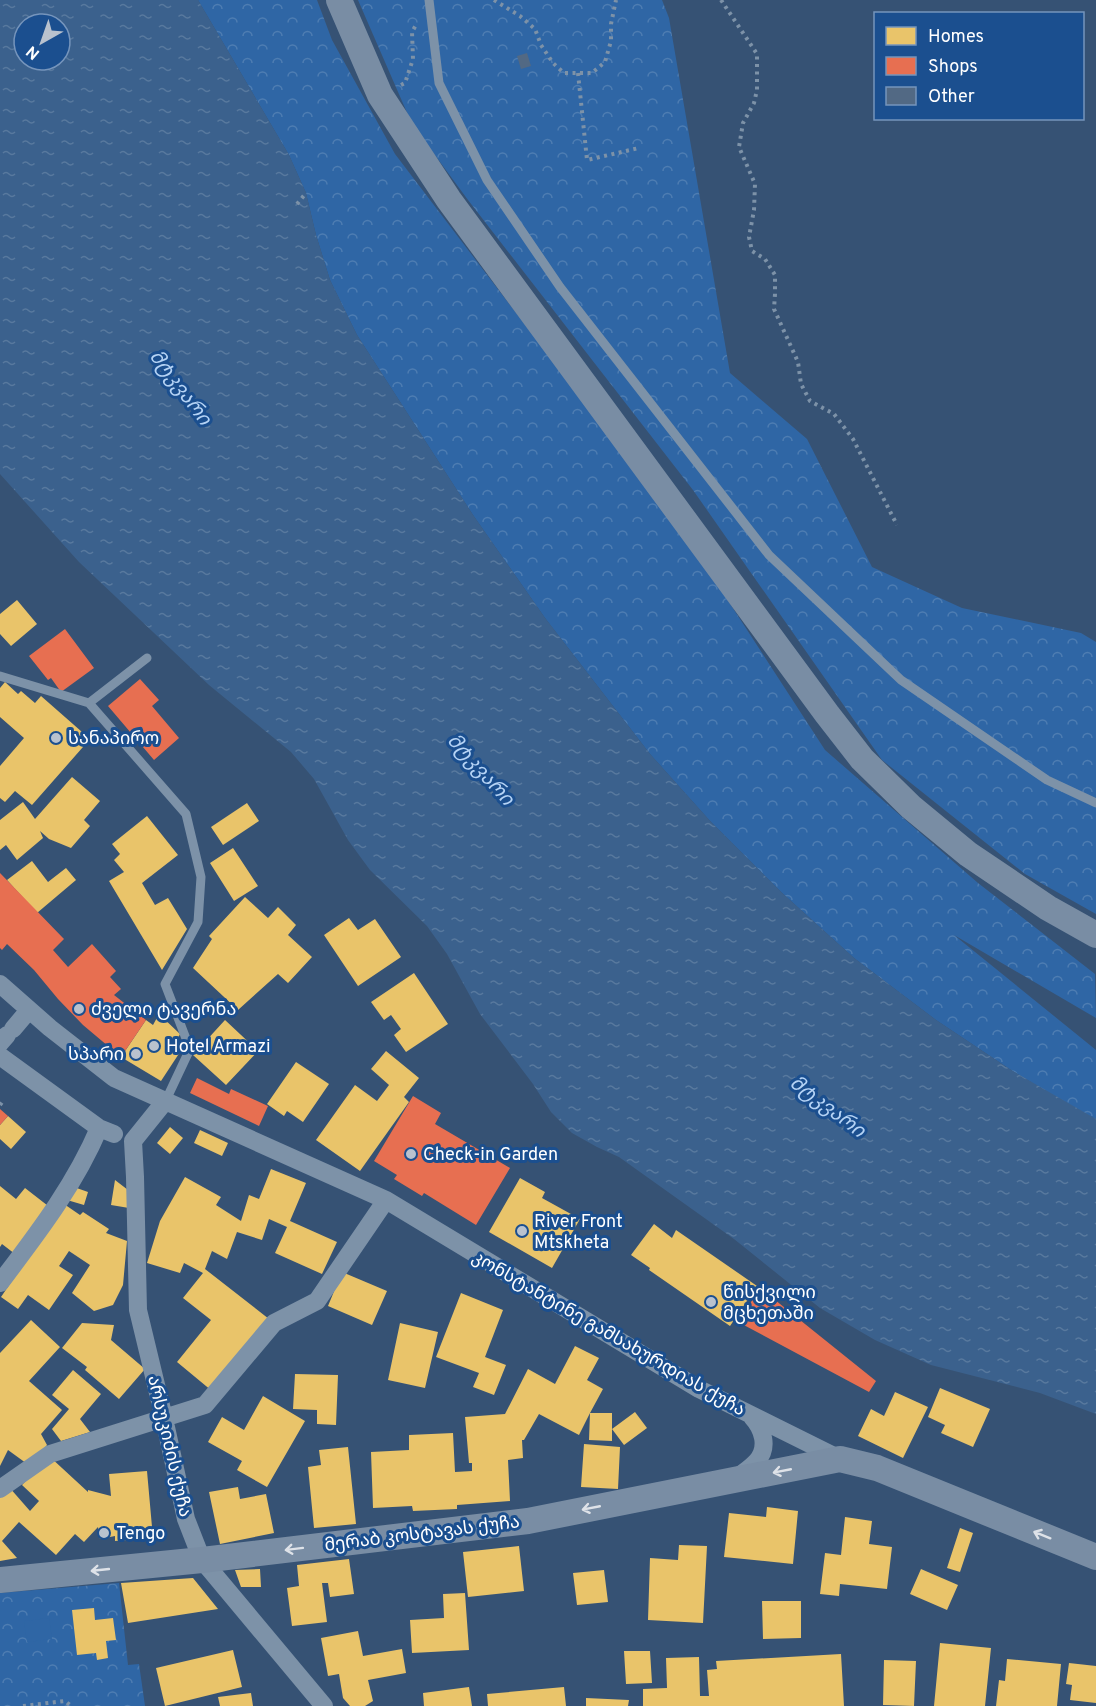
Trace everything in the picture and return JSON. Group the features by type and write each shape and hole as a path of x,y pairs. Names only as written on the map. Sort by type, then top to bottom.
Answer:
{"main road":[{"path":"339,0 380,95 449,200 862,759 911,807 968,854 1048,908 1096,935"},
{"name":"მერაბ კოსტავას ქუჩა","path":"0,1580 202,1560 528,1521 840,1459"},
{"name":"კონსტანტინე გამსახურდიას ქუჩა","path":"840,1459 877,1468 1096,1557"}],"street":[{"path":"0,984 50,1028 114,1078 166,1100"},
{"path":"7,1036 29,1010"},
{"path":"0,1056 106,1131 87,1156 46,1223 0,1283"},
{"name":"არსუკიძის ქუჩა","path":"166,1100 133,1141 138,1310 186,1519 202,1560 324,1706"},
{"name":"კონსტანტინე გამსახურდიას ქუჩა","path":"166,1100 386,1200 699,1389 840,1459"},
{"path":"0,1489 50,1454 206,1405 274,1323 317,1301 386,1200"},
{"path":"735,1480 757,1461 763,1450 763,1437 759,1425 750,1416"}],"lane":[{"path":"429,2 439,84 487,180 560,287 769,555 901,680 1047,780 1096,803"},
{"path":"89,703 147,658"},
{"path":"0,676 89,703 186,814 201,877 198,922 165,984 190,1049 166,1100"}],"path":[{"path":"494,0 535,28 541,45 553,63 564,73 592,73 606,62 616,0"},
{"path":"722,0 757,54 757,90 754,103 743,123 739,147 755,184 754,210 749,237 752,251 765,259 774,275 774,309 798,362 801,384 810,400 834,414 853,439 897,525"},
{"path":"380,95 405,83 413,59 412,32 429,2"},
{"path":"578,73 587,160 639,148"},
{"path":"297,204 306,193"},
{"path":"23,1706 65,1701 71,1706"}],"green space":[{"path":"198,0 317,0 332,40 395,154 686,536 825,750 978,883 1095,974 1096,1018 954,935 1096,1050 1096,1119 1011,1070 936,1020 854,958 781,892 711,822 650,754 545,618 473,515 357,335 330,280 306,193 289,155"},
{"path":"358,0 662,0 669,18 730,373 807,439 872,567 962,608 1081,633 1096,642 1096,914 1025,874 882,760 693,490 468,200 412,124"},
{"path":"119,1583 128,1665 139,1664 145,1706 0,1706 0,1593"},
{"path":"49,1618 52,1639 27,1642 24,1621"}],"water":[{"name":"მტკვარი","path":"0,0 198,0 289,155 306,193 330,280 357,335 473,515 545,618 650,754 711,822 781,892 854,958 936,1020 1011,1070 1096,1119 1096,1414 1040,1393 931,1365 875,1340 820,1308 734,1239 619,1157 572,1133 551,1112 533,1084 480,1014 447,954 427,926 370,870 348,840 314,779 291,752 209,685 79,562 0,474"}],"building: Homes":[{"path":"17,600 37,624 11,646 0,634 0,614"},
{"path":"5,682 18,694 21,691 35,703 41,696 90,739 32,805 15,791 5,802 0,798 0,766 24,738 0,717 0,688"},
{"path":"72,777 100,801 84,820 90,826 71,848 49,839 40,831 43,838 17,860 6,845 0,850 0,820 23,802 35,819"},
{"path":"247,803 259,821 223,845 211,827"},
{"path":"147,816 178,855 142,883 155,905 168,898 187,929 162,970 109,881 124,872 114,860 120,854 112,844"},
{"path":"233,848 258,886 234,901 210,863"},
{"path":"32,861 48,882 66,868 76,880 37,913 7,880"},
{"path":"245,897 268,918 278,907 296,925 288,935 312,957 288,983 278,974 238,1010 193,968 212,939 209,936"},
{"path":"349,918 358,930 375,919 401,957 358,986 324,935"},
{"path":"414,973 448,1024 406,1052 394,1035 401,1029 391,1015 384,1020 371,1002"},
{"name":"Hotel Armazi","path":"159,1014 180,1034 176,1042 182,1049 161,1081 121,1057 146,1020 153,1025"},
{"path":"225,1020 258,1051 226,1085 193,1055"},
{"path":"386,1051 419,1078 404,1097 409,1102 360,1171 316,1140 355,1085 377,1101 389,1085 371,1069"},
{"path":"296,1062 329,1084 303,1122 287,1111 284,1116 267,1104"},
{"path":"8,1116 26,1132 11,1149 0,1139 0,1125"},
{"path":"170,1127 183,1138 170,1154 157,1143"},
{"path":"200,1130 228,1143 222,1156 194,1143"},
{"path":"271,1169 306,1183 290,1221 337,1242 322,1274 275,1253 287,1227 269,1219 262,1240 237,1232 227,1259 212,1251 205,1269 269,1319 212,1391 177,1362 211,1320 183,1298 203,1273 184,1263 180,1273 147,1263 160,1221 185,1177 221,1197 216,1205 241,1221 249,1195 259,1199"},
{"path":"520,1178 545,1192 542,1198 580,1219 552,1268 489,1232"},
{"path":"115,1180 128,1190 129,1208 111,1205"},
{"path":"0,1186 16,1199 25,1188 52,1209 15,1254 2,1244 0,1247"},
{"path":"71,1186 88,1192 84,1205 67,1200"},
{"path":"64,1204 80,1215 83,1212 109,1229 106,1233 127,1241 123,1285 113,1305 94,1311 72,1293 90,1265 69,1251 59,1266 73,1275 49,1310 28,1295 18,1309 1,1297"},
{"path":"654,1224 672,1238 676,1230 757,1286 730,1326 631,1255"},
{"path":"342,1272 387,1291 372,1325 328,1306"},
{"path":"461,1293 503,1310 485,1357 506,1365 494,1395 473,1387 479,1373 436,1357"},
{"path":"31,1320 60,1347 29,1381 62,1410 41,1434 47,1445 30,1466 8,1450 0,1466 0,1353"},
{"path":"82,1323 114,1325 111,1340 145,1369 119,1399 85,1370 87,1367 62,1348"},
{"path":"400,1323 438,1332 425,1388 388,1380"},
{"path":"575,1346 599,1358 587,1380 603,1389 579,1435 539,1414 522,1440 523,1458 508,1460 510,1501 457,1505 457,1509 413,1511 412,1506 373,1508 371,1452 409,1450 409,1435 453,1433 455,1472 472,1471 472,1463 469,1463 465,1417 505,1414 528,1369 555,1384"},
{"path":"73,1370 101,1394 80,1419 90,1432 61,1441 52,1429 69,1409 52,1395"},
{"path":"295,1374 338,1375 336,1425 317,1424 317,1410 293,1409"},
{"path":"940,1388 990,1409 973,1447 941,1433 945,1425 928,1417"},
{"path":"895,1392 928,1407 903,1458 858,1436 871,1409 884,1416"},
{"path":"263,1396 305,1421 267,1487 237,1470 242,1461 208,1442 222,1417 244,1430"},
{"path":"635,1412 647,1428 624,1445 612,1429"},
{"path":"590,1413 612,1413 612,1441 589,1440"},
{"path":"584,1444 620,1447 618,1489 581,1487"},
{"path":"348,1447 356,1524 314,1528 308,1467 321,1465 319,1450"},
{"path":"49,1456 88,1492 88,1490 111,1496 109,1474 147,1471 153,1538 115,1541 115,1536 100,1539 98,1527 84,1542 75,1534 56,1555 19,1522 2,1541 17,1558 0,1561 0,1494 9,1487 30,1511 39,1501 22,1485"},
{"path":"238,1487 240,1499 266,1494 274,1533 220,1544 209,1492"},
{"path":"767,1507 798,1511 793,1564 724,1557 729,1513 766,1517"},
{"path":"845,1517 872,1521 869,1544 892,1547 887,1589 840,1584 839,1596 820,1594 825,1553 841,1555"},
{"path":"960,1528 973,1533 960,1572 947,1568"},
{"path":"679,1545 707,1546 703,1623 648,1620 650,1558 678,1560"},
{"path":"519,1546 524,1591 468,1597 463,1552"},
{"path":"349,1559 354,1594 330,1597 328,1583 322,1583 327,1622 292,1626 287,1588 299,1586 297,1565"},
{"path":"260,1569 261,1587 241,1587 235,1570"},
{"path":"921,1569 958,1585 947,1610 910,1594"},
{"path":"604,1570 608,1602 577,1605 573,1573"},
{"path":"193,1578 218,1609 128,1623 121,1583"},
{"path":"465,1593 469,1650 412,1653 410,1620 444,1618 443,1594"},
{"path":"762,1601 801,1601 801,1638 763,1639"},
{"path":"94,1608 95,1620 113,1618 116,1640 106,1641 108,1658 97,1660 96,1653 77,1655 72,1610"},
{"path":"358,1631 363,1656 402,1649 406,1673 368,1680 373,1701 365,1706 350,1706 343,1698 339,1674 328,1676 321,1638"},
{"path":"940,1643 991,1648 985,1706 934,1706"},
{"path":"233,1650 242,1687 165,1706 156,1668"},
{"path":"624,1651 650,1651 652,1683 626,1684"},
{"path":"841,1654 844,1706 643,1706 643,1689 667,1688 666,1658 699,1657 700,1696 709,1696 707,1670 717,1669 716,1661"},
{"path":"1007,1659 1061,1664 1057,1706 996,1706 999,1680 1005,1681"},
{"path":"884,1660 916,1661 914,1706 883,1705"},
{"path":"1069,1663 1096,1666 1096,1703 1070,1700 1072,1685 1066,1684"},
{"path":"469,1687 472,1706 424,1706 423,1693"},
{"path":"564,1687 566,1706 488,1706 487,1694"},
{"path":"251,1693 253,1706 220,1706 218,1697"},
{"path":"586,1698 629,1700 628,1706 586,1706"}],"building: Shops":[{"path":"65,629 94,668 61,692 51,678 48,680 29,656"},
{"path":"140,679 159,700 152,706 179,738 154,760 108,706"},
{"path":"0,873 64,939 53,950 68,967 92,944 116,971 110,977 121,989 114,995 146,1020 121,1057 83,1025 34,970 7,944 2,950 0,948"},
{"path":"197,1078 229,1094 231,1089 268,1106 259,1126 190,1093"},
{"path":"413,1096 441,1113 435,1124 510,1168 476,1225 424,1193 422,1196 394,1179 397,1175 374,1161"},
{"path":"0,1109 8,1116 0,1125"},
{"path":"759,1287 876,1381 869,1392 740,1323"}],"building: Other":[{"path":"527,53 531,66 521,69 517,56"}],"place":[{"name":"სანაპირო","path":"56,738"},
{"name":"ძველი ტავერნა","path":"79,1009"},
{"name":"Hotel Armazi","path":"154,1046"},
{"name":"სპარი","path":"136,1054"},
{"name":"Check-in Garden","path":"411,1154"},
{"name":"River Front Mtskheta","path":"522,1231"},
{"name":"წისქვილი მცხეთაში","path":"711,1302"},
{"name":"Tengo","path":"104,1533"}]}
